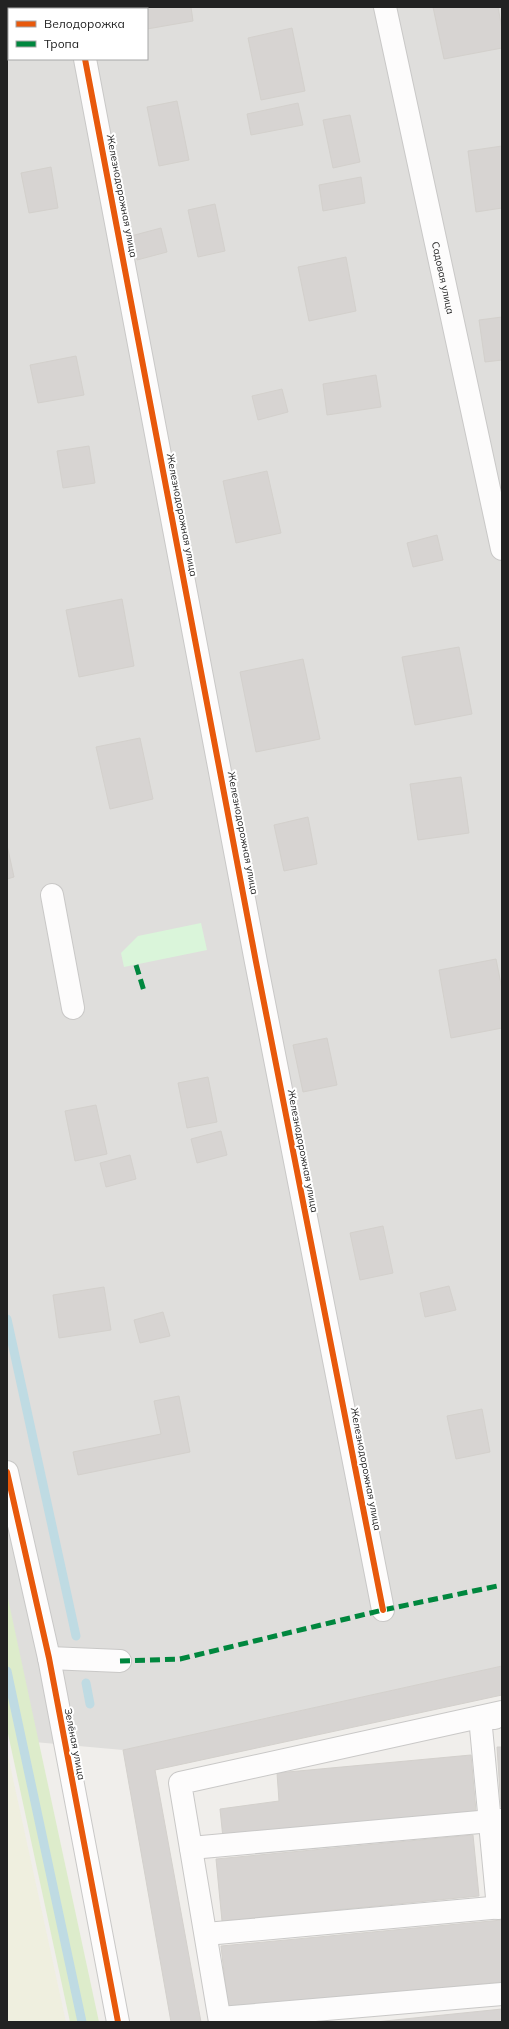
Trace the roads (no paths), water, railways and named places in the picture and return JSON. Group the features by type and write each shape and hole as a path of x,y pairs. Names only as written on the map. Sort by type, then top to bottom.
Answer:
{"street":[{"name":"Садовая улица","path":"385,7 502,548"},
{"name":"Железнодорожная улица","path":"85,60 256,962 383,1610"},
{"path":"52,895 73,1008"},
{"name":"Зелёная улица","path":"7,1472 49,1658 118,2022"},
{"path":"49,1658 120,1661"},
{"path":"502,1712 180,1784 220,2020 502,1994"},
{"path":"480,1717 502,1719"},
{"path":"206,1934 500,1908 496,1821 480,1717"},
{"path":"191,1848 496,1821"}],"waterway":[{"path":"7,1319 76,1636"},
{"path":"7,1671 82,2022"},
{"path":"86,1683 90,1704"}]}
